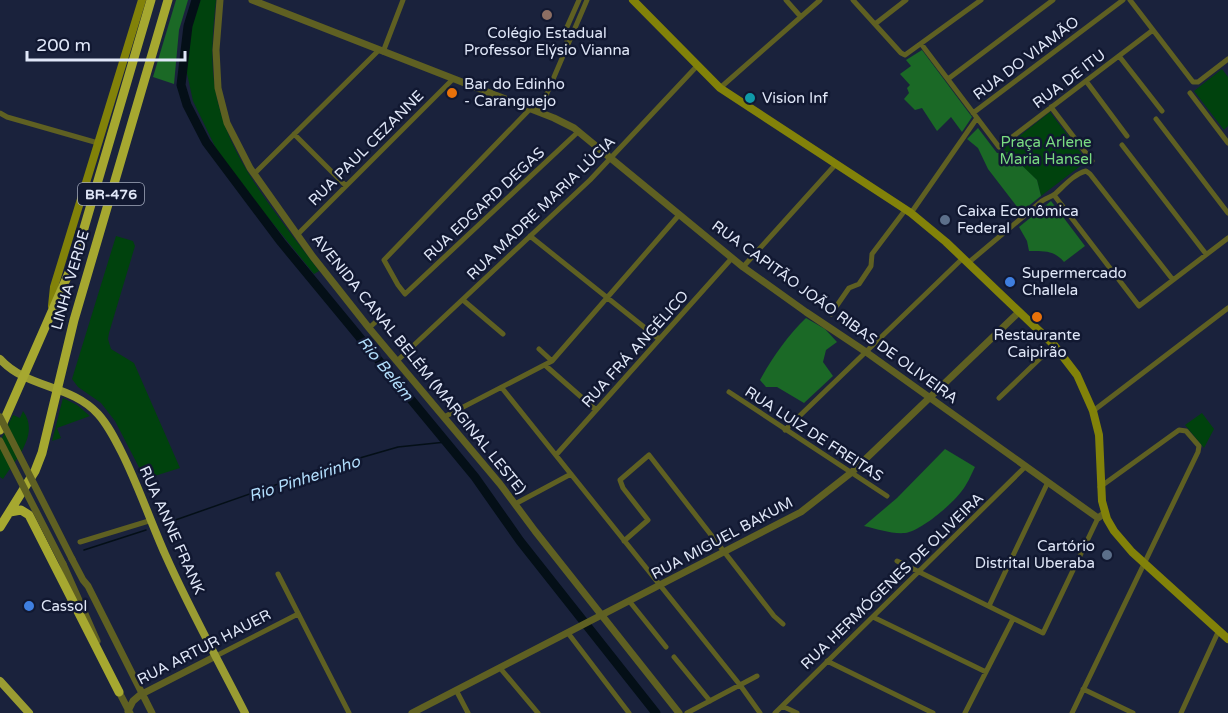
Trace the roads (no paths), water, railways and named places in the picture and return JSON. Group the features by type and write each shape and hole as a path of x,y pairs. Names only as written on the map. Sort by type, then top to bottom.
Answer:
{"highway":[{"name":"LINHA VERDE","path":"0,430 79,248 151,0"},
{"name":"LINHA VERDE","path":"0,527 39,462 74,320 168,0"},
{"path":"10,512 21,510 28,514 119,692"}],"main road":[{"path":"51,317 54,287 141,0"},
{"path":"637,1 697,66 720,87 908,211 1054,345 1077,375 1093,411 1099,435 1101,516 1116,536 1228,639"},
{"name":"RUA ANNE FRANK","path":"0,359 24,378 79,398 94,409 105,422 134,476 171,567 245,713"},
{"path":"0,681 29,713"}],"street":[{"name":"AVENIDA CANAL BELÉM (MARGINAL LESTE)","path":"220,0 216,50 218,88 227,123 254,174 297,235 369,328 515,504 600,617 679,713"},
{"name":"RUA CAPITÃO JOÃO RIBAS DE OLIVEIRA","path":"252,0 539,112 579,131 743,267 867,352 1048,482 1101,516"},
{"path":"254,174 381,51 403,0"},
{"path":"567,44 567,27 579,0"},
{"path":"539,112 587,0"},
{"path":"786,0 801,17"},
{"path":"720,87 820,0"},
{"path":"853,0 905,55 922,45 981,0"},
{"path":"875,24 906,0"},
{"path":"948,80 1053,0"},
{"name":"RUA DO VIAMÃO","path":"831,314 849,288 859,284 871,266 872,254 908,211 975,115 1123,0"},
{"path":"1130,0 1195,82 1228,59"},
{"name":"RUA DE ITU","path":"975,115 999,147 1153,30"},
{"path":"922,45 975,115"},
{"path":"1119,56 1162,111"},
{"name":"RUA MADRE MARIA LÚCIA","path":"397,361 610,159 697,66"},
{"name":"RUA PAUL CEZANNE","path":"297,235 453,79"},
{"path":"1086,81 1127,136"},
{"path":"1190,93 1228,143"},
{"path":"1051,107 1092,161"},
{"name":"RUA EDGARD DEGAS","path":"530,109 384,260 405,294 579,131"},
{"path":"0,113 98,143"},
{"path":"0,119 7,117"},
{"path":"1156,119 1228,213"},
{"path":"1221,134 1228,129"},
{"path":"294,134 346,186"},
{"path":"1122,145 1206,254"},
{"path":"743,267 836,164"},
{"path":"785,430 965,261 1045,199 1054,195 1057,190 1086,171 1173,280"},
{"path":"1054,195 1139,306 1228,238"},
{"path":"444,417 552,361 679,215"},
{"path":"530,236 659,339"},
{"name":"RUA FRÁ ANGÉLICO","path":"556,455 732,258"},
{"path":"463,300 503,334"},
{"path":"1093,411 1228,308"},
{"name":"RUA MIGUEL BAKUM","path":"412,713 794,517 852,472 1019,312"},
{"path":"369,328 380,318"},
{"path":"999,398 1054,345"},
{"path":"539,349 552,361"},
{"path":"546,366 596,410"},
{"path":"502,388 760,713"},
{"name":"RUA LUIZ DE FREITAS","path":"729,392 887,496"},
{"path":"0,417 152,713"},
{"path":"1072,713 1199,448 1183,429 1100,488"},
{"path":"0,441 63,564 129,712"},
{"path":"624,541 648,520 623,488 620,480 649,455 774,616 783,624"},
{"name":"RUA HERMÓGENES DE OLIVEIRA","path":"775,713 1026,466"},
{"path":"515,504 571,474"},
{"path":"988,606 1048,482"},
{"path":"897,561 1043,633 1101,516"},
{"path":"80,542 152,520"},
{"path":"278,574 349,713"},
{"path":"70,580 70,597"},
{"path":"630,602 666,647"},
{"name":"RUA ARTUR HAUER","path":"129,712 136,698 298,614"},
{"path":"873,617 986,672"},
{"path":"965,713 1013,619"},
{"path":"1181,713 1219,630"},
{"path":"570,632 629,713"},
{"path":"674,657 710,701"},
{"path":"827,661 933,713"},
{"path":"500,668 538,713"},
{"path":"687,713 757,676"},
{"path":"456,690 468,713"},
{"path":"1083,690 1133,713"},
{"path":"782,706 796,713"}],"waterway":[{"name":"Rio Belém","path":"196,0 188,26 181,85 187,105 206,142 281,242 475,477 520,541 656,713"},
{"name":"Rio Pinheirinho","path":"164,524 318,470 398,447 446,442"},
{"name":"Rio Pinheirinho","path":"84,550 146,530"}],"place":[{"name":"Colégio Estadual Professor Elýsio Vianna","path":"547,15"},
{"name":"Bar do Edinho - Caranguejo","path":"452,93"},
{"name":"Vision Inf","path":"750,98"},
{"name":"Caixa Econômica Federal","path":"945,220"},
{"name":"Supermercado Challela","path":"1010,282"},
{"name":"Restaurante Caipirão","path":"1037,317"},
{"name":"Cartório Distrital Uberaba","path":"1107,555"},
{"name":"Cassol","path":"29,606"}],"park label":[{"name":"Praça Arlene Maria Hansel","path":"1046,150"}]}
